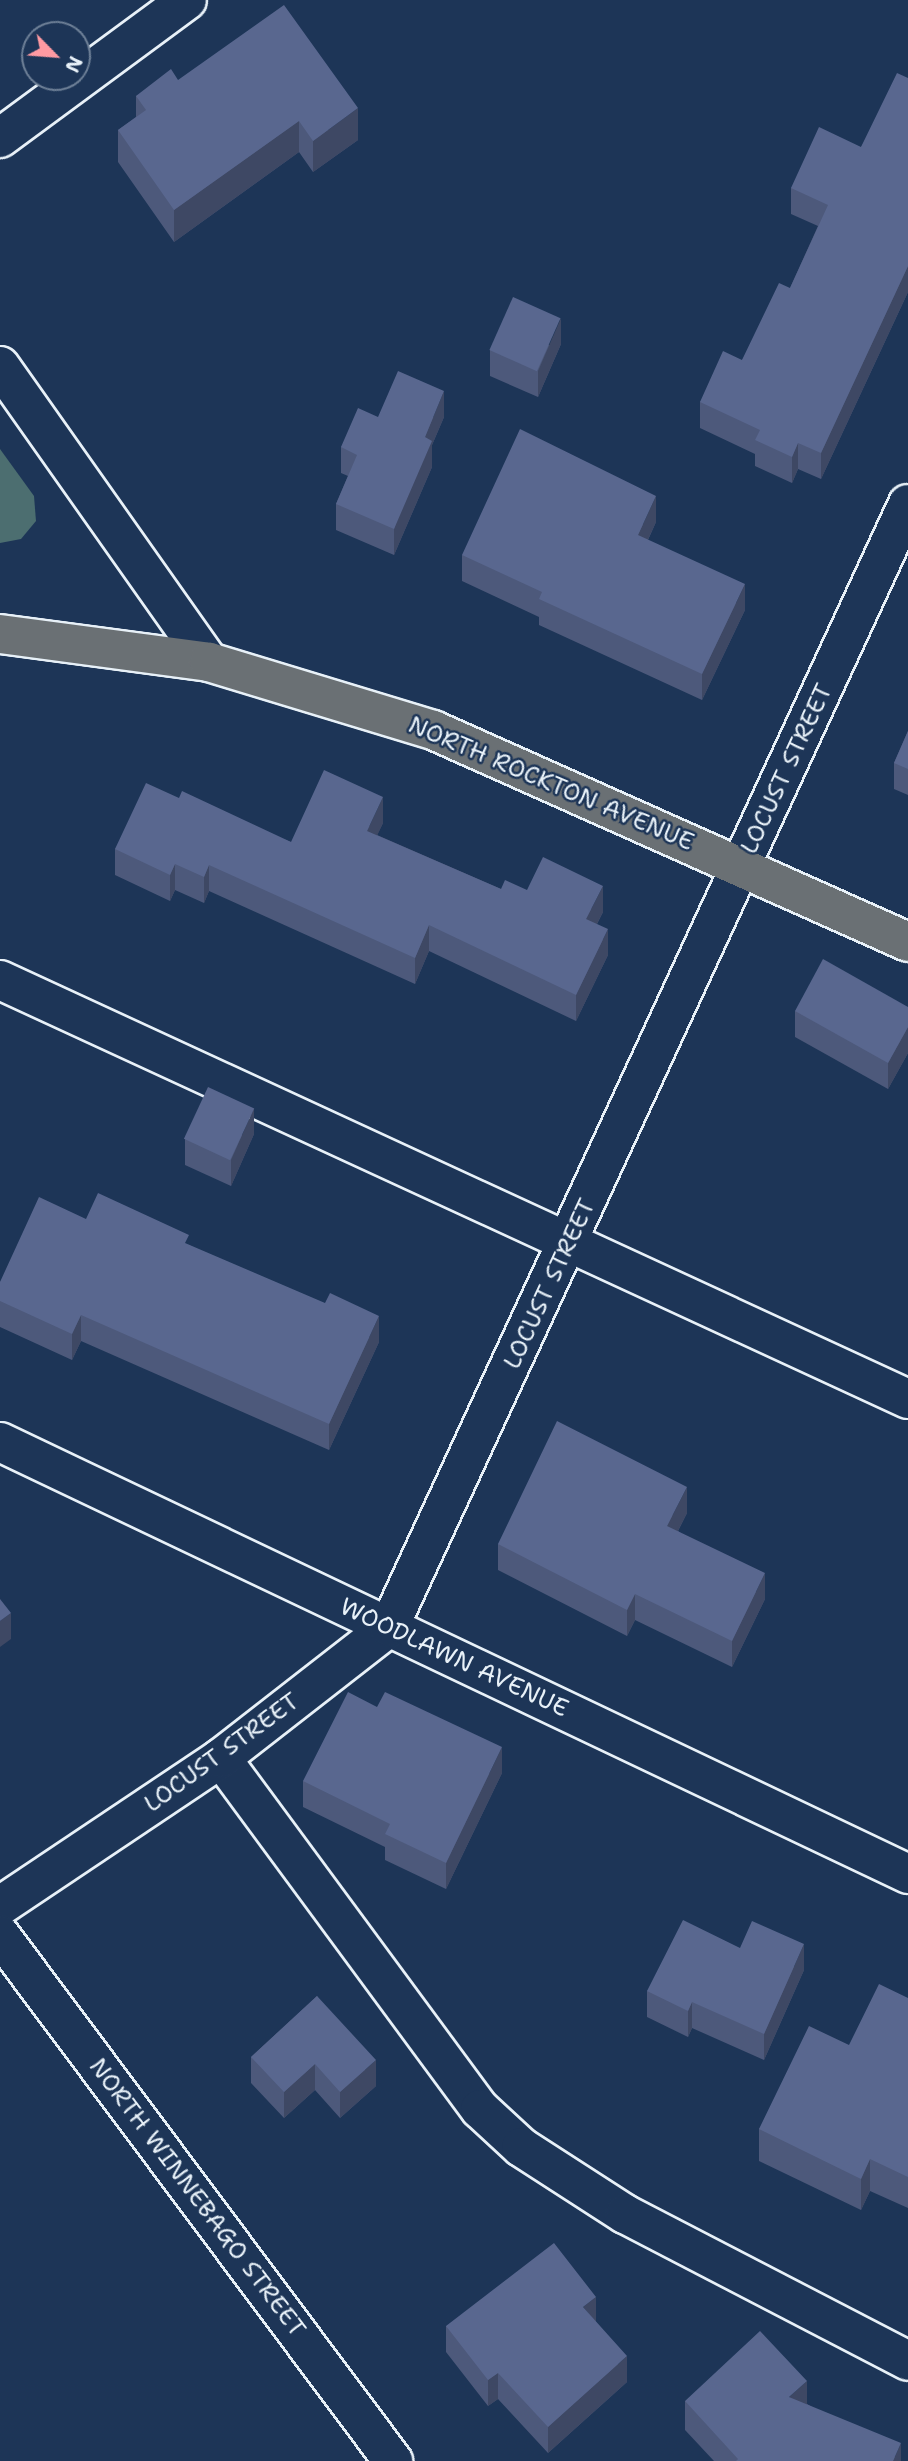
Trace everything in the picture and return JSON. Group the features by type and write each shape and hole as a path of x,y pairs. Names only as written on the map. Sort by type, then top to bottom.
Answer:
{"main road":[{"name":"NORTH ROCKTON AVENUE","path":"0,634 209,662 433,730 743,866 908,942"}],"street":[{"path":"0,138 187,0"},
{"path":"0,366 209,662"},
{"name":"LOCUST STREET","path":"0,1906 221,1758 389,1627 570,1241 908,504"},
{"path":"0,980 908,1399"},
{"name":"WOODLAWN AVENUE","path":"0,1442 908,1874"},
{"path":"221,1758 480,2109 521,2147 625,2214 908,2361"},
{"name":"NORTH WINNEBAGO STREET","path":"0,1935 393,2461"}],"green space":[{"path":"0,449 34,496 36,521 21,539 0,543"}],"building":[{"path":"284,5 358,108 313,141 299,121 174,210 118,130 146,110 136,96 171,69 178,80"},
{"path":"897,73 908,78 908,266 821,453 798,443 792,457 755,440 760,430 700,402 723,351 742,360 779,283 790,288 828,205 791,188 819,127 861,147"},
{"path":"513,297 561,318 537,371 489,350"},
{"path":"398,371 444,391 425,437 432,441 394,529 336,504 357,455 341,447 358,408 378,417"},
{"path":"520,429 656,496 638,535 745,584 702,674 539,599 542,592 462,555"},
{"path":"908,731 908,769 894,763"},
{"path":"324,770 383,797 367,831 501,889 505,880 527,890 543,857 603,886 586,919 608,929 576,995 429,925 415,958 209,865 204,877 175,864 170,875 115,849 146,783 179,798 182,791 291,842"},
{"path":"823,959 908,1007 908,1027 888,1063 795,1011"},
{"path":"208,1087 254,1109 230,1160 184,1139"},
{"path":"98,1193 189,1235 185,1243 325,1303 330,1293 379,1316 329,1424 81,1315 72,1334 0,1301 0,1282 39,1197 86,1219"},
{"path":"557,1421 687,1487 667,1526 765,1573 732,1641 635,1594 627,1610 498,1544"},
{"path":"0,1599 11,1613 0,1621"},
{"path":"348,1692 377,1707 385,1692 502,1747 446,1863 385,1834 390,1824 303,1781"},
{"path":"683,1920 740,1948 752,1921 804,1944 764,2034 692,2002 688,2011 647,1991"},
{"path":"879,1984 908,1998 908,2177 870,2159 861,2179 759,2129 809,2026 849,2045"},
{"path":"317,1996 376,2060 340,2092 315,2064 284,2092 251,2057"},
{"path":"554,2243 596,2297 583,2307 627,2356 548,2427 498,2373 488,2380 446,2326"},
{"path":"760,2331 807,2381 789,2397 901,2443 893,2461 736,2461 738,2459 685,2401"}]}
